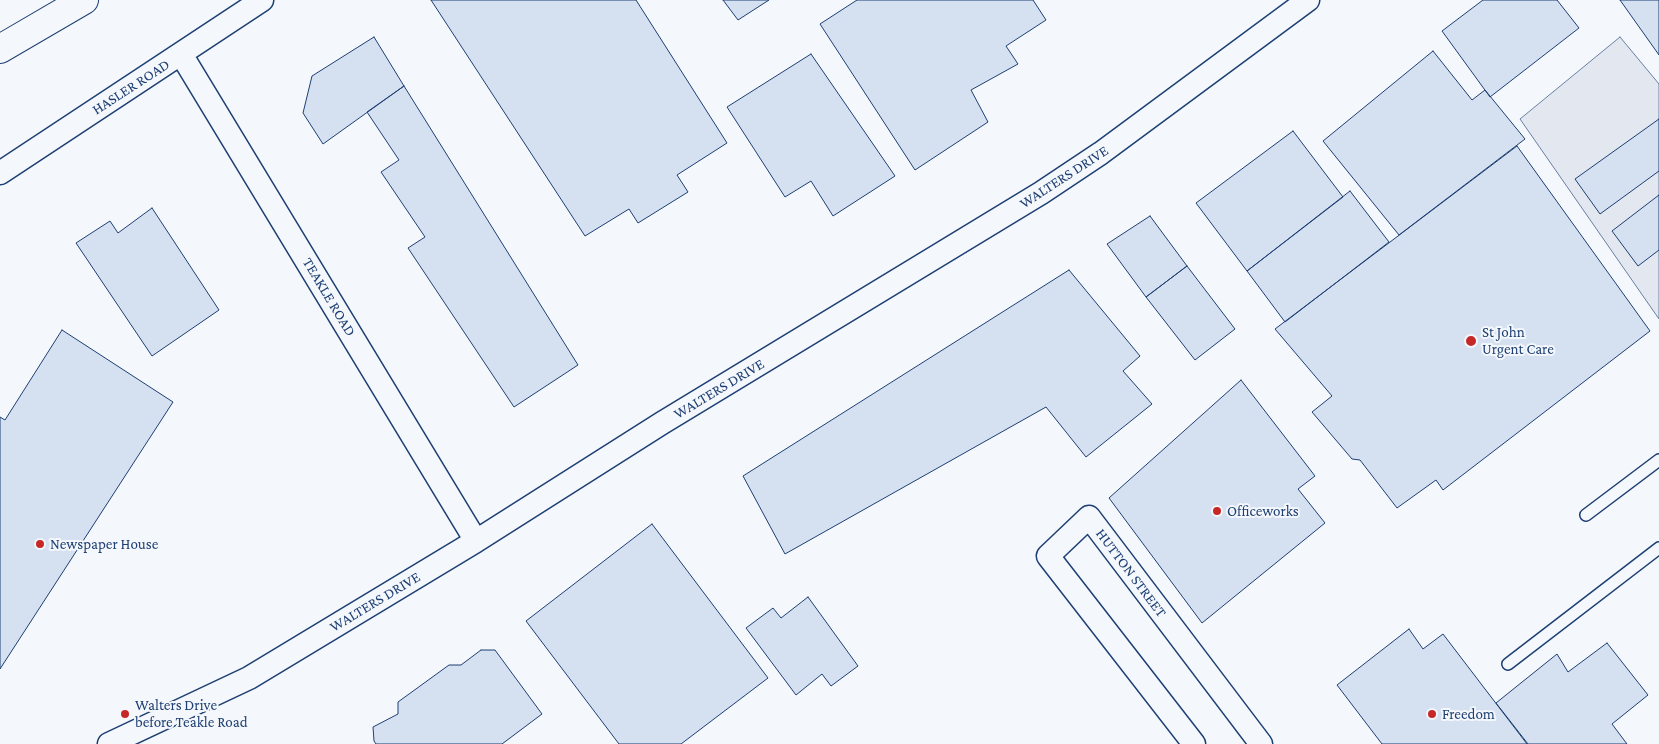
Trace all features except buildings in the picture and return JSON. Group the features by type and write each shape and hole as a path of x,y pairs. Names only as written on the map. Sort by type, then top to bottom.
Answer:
{"main road":[{"path":"0,49 84,0"}],"street":[{"name":"HASLER ROAD","path":"0,173 262,0"},
{"name":"WALTERS DRIVE","path":"109,744 250,678 476,541 662,423 1049,188 1102,153 1308,0"},
{"name":"TEAKLE ROAD","path":"181,54 476,541"},
{"name":"HUTTON STREET","path":"1194,744 1048,556 1089,517 1261,744"}],"lane":[{"path":"1586,515 1659,460"},
{"path":"1508,664 1659,548"}],"shaded area":[{"path":"1620,37 1659,84 1659,319 1520,119"}],"place":[{"name":"St John Urgent Care","path":"1471,341"},
{"name":"Officeworks","path":"1217,511"},
{"name":"Newspaper House","path":"40,544"},
{"name":"Walters Drive before Teakle Road","path":"125,714"},
{"name":"Freedom","path":"1432,714"}]}
